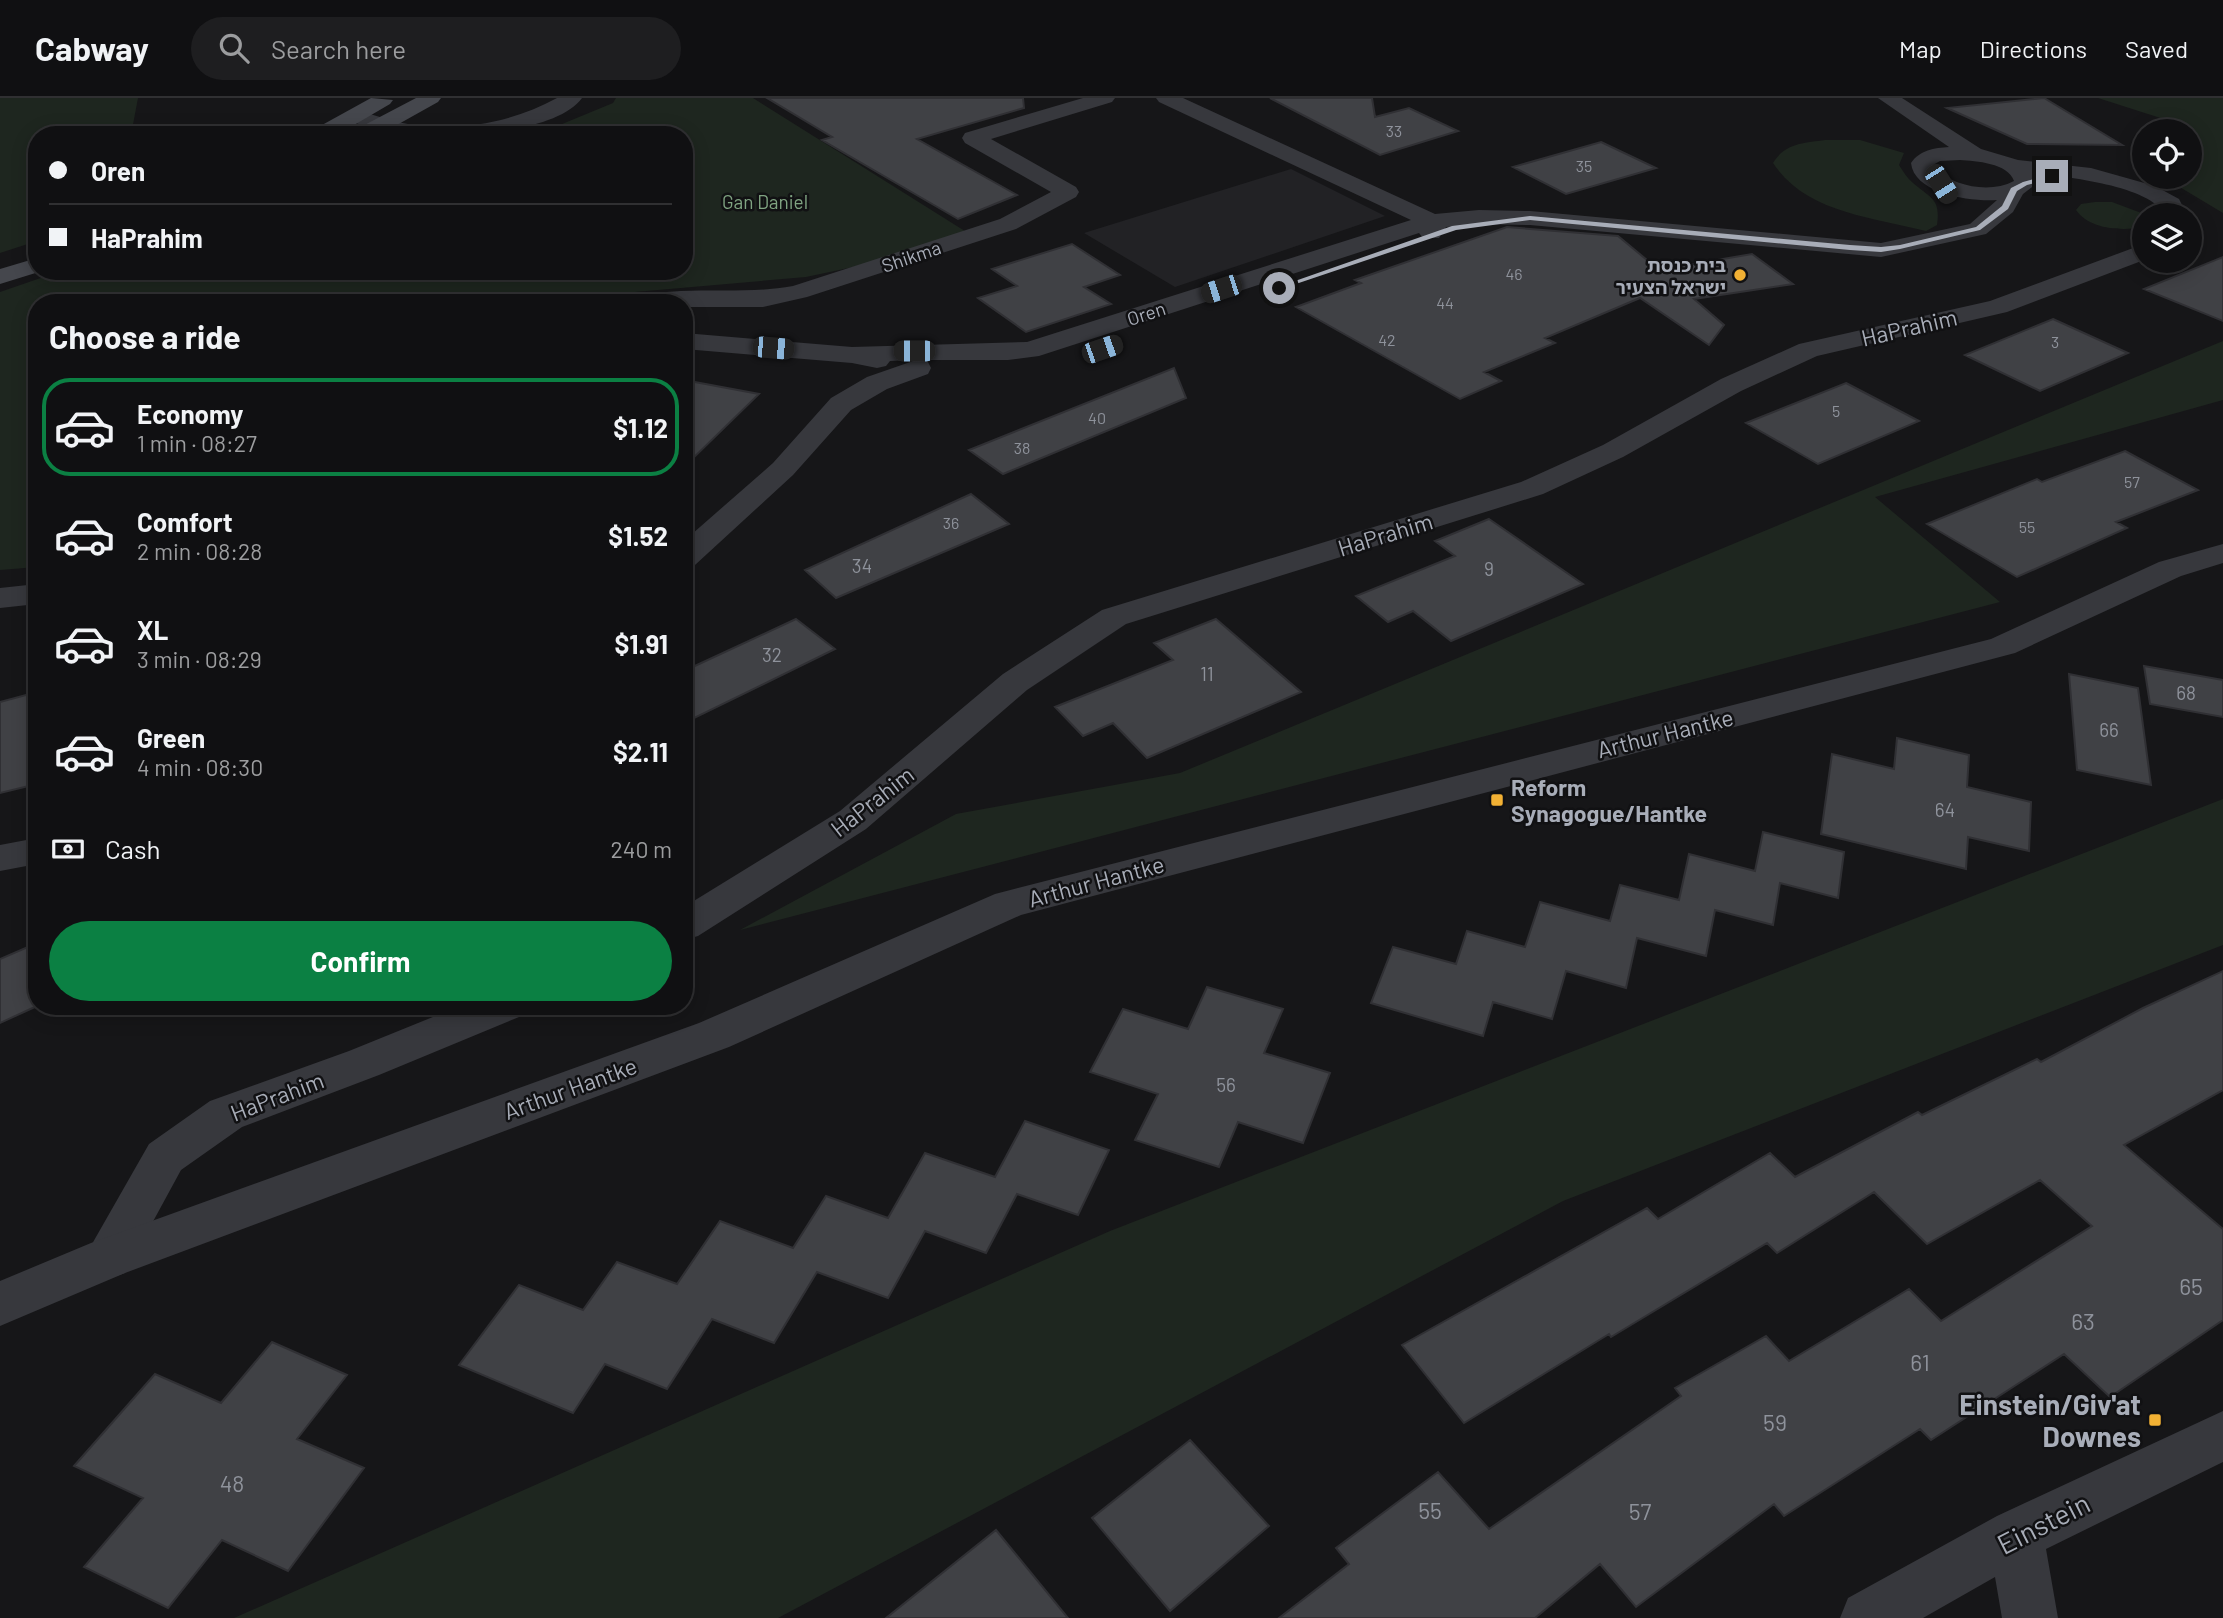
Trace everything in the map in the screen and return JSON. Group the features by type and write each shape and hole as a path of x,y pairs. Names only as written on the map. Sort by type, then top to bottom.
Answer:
{"main road":[{"path":"375,126 387,98"},
{"path":"375,126 426,101"},
{"path":"426,101 420,112 426,126"},
{"path":"0,264 28,255"},
{"path":"0,277 28,268"}],"street":[{"path":"441,126 486,123 565,98"},
{"path":"501,126 556,108 572,98"},
{"name":"Shikma","path":"693,299 764,299 798,292 1007,223 1068,192 973,138 1105,98"},
{"path":"1166,98 1431,228"},
{"path":"1888,98 2017,180"},
{"path":"1919,118 1946,153"},
{"path":"1974,154 1946,153 1927,158 1921,167 1927,175 1941,184 1973,192 1991,193 2017,180 2090,175 2110,178 2170,203"},
{"name":"Oren","path":"852,355 894,351 1002,353 1030,350 1431,228 1455,228 1530,218 1881,250 1978,229 2005,207 2017,180"},
{"path":"1931,240 1953,218 1952,201 1941,184"},
{"name":"Oren","path":"852,355 925,366 1033,368 1076,358 1431,228"},
{"name":"HaPrahim","path":"693,920 853,820 1015,682 1114,617 1532,488 1613,451 1731,385 1808,350 1998,307 2132,256"},
{"path":"693,342 852,355"},
{"name":"Oren","path":"841,404 854,371 852,355"},
{"name":"Oren","path":"693,550 783,469 841,404 884,380 925,366"},
{"name":"Arthur Hantke","path":"0,1304 108,1258 714,1035 1009,904 2003,646 2170,569 2223,553"},
{"path":"0,598 28,595"},
{"path":"0,858 28,852"},
{"name":"HaPrahim","path":"108,1258 165,1157 226,1114 364,1063 482,1015"},
{"name":"Einstein","path":"1868,1618 2016,1535 2223,1436"},
{"path":"2016,1535 2030,1618"}],"shaded area":[{"path":"1291,169 1385,216 1175,287 1084,233"}],"green space":[{"path":"0,98 138,98 133,126 28,126 28,244 0,253"},
{"name":"Gan Daniel","path":"616,98 753,98 968,233 877,262 806,277 628,294 28,294 28,568 0,570 0,292 35,280 693,280 693,126 557,126 613,103"},
{"path":"2098,98 2223,98 2223,213 2183,189 2202,189 2202,119 2164,119"},
{"path":"1825,140 1860,140 1904,153 1899,165 1911,181 1936,204 1937,225 1926,231 1863,217 1822,203 1787,180 1773,163 1789,148"},
{"path":"2112,202 2132,210 2132,228 2107,228 2089,222 2076,210 2081,204"},
{"path":"2223,341 2223,400 1875,497 2000,602 740,930 956,814 1180,773"},
{"path":"2223,799 2223,945 1563,1201 778,1618 234,1618 1110,1231"}],"building":[{"path":"767,98 1023,98 1024,108 917,139 1017,195 958,219 822,140 832,137"},
{"path":"1270,98 1372,98 1375,117 1409,108 1458,131 1380,155"},
{"path":"2044,98 2122,145 2027,144 1947,108"},
{"path":"1601,142 1656,168 1566,194 1513,167"},
{"path":"1507,227 1618,236 1659,270 1752,254 1793,284 1694,299 1724,325 1709,345 1640,298 1545,338 1555,343 1484,372 1501,381 1460,399 1296,307 1361,283 1355,280"},
{"path":"1072,244 1120,275 1084,287 1111,304 1026,332 978,298 1017,286 992,269"},
{"path":"2223,257 2223,321 2144,289 2184,273 2202,273 2202,266"},
{"path":"2053,319 2128,353 2040,391 1965,355"},
{"path":"1174,368 1186,398 1003,474 969,450"},
{"path":"693,382 759,394 693,458"},
{"path":"1846,383 1919,421 1818,464 1746,423"},
{"path":"2125,451 2198,490 2116,522 2127,528 2017,577 1927,524 2037,479 2042,482"},
{"path":"971,494 1009,524 836,598 805,570"},
{"path":"1489,519 1583,584 1451,641 1413,611 1388,622 1356,596 1455,556 1435,541"},
{"path":"796,619 835,649 693,719 693,667"},
{"path":"1216,619 1301,692 1147,758 1113,723 1083,736 1055,707 1173,660 1154,643"},
{"path":"2144,666 2223,680 2223,717 2150,704"},
{"path":"2069,674 2138,688 2151,785 2077,770"},
{"path":"28,694 28,786 0,793 0,702"},
{"path":"1897,738 1969,755 1967,787 2031,802 2029,851 1968,837 1966,869 1821,834 1832,754 1894,769"},
{"path":"1763,832 1844,852 1838,898 1780,883 1773,925 1715,910 1706,956 1637,938 1626,988 1566,971 1552,1019 1493,1002 1483,1036 1371,1003 1393,947 1456,964 1467,931 1525,947 1540,902 1610,921 1620,885 1679,900 1689,854 1755,871"},
{"path":"28,947 28,1010 0,1023 0,959"},
{"path":"2223,971 2223,1090 2124,1145 2223,1229 2223,1320 2110,1397 2064,1354 1931,1440 1920,1429 1784,1516 1774,1504 1636,1607 1600,1564 1535,1618 1279,1618 1349,1564 1336,1548 1438,1472 1489,1529 1681,1396 1675,1388 1766,1336 1789,1361 1909,1289 1941,1321 2092,1226 2040,1180 1927,1244 1874,1192 1777,1253 1767,1243 1611,1337 1609,1334 1464,1423 1402,1345 1647,1208 1658,1219 1770,1153 1795,1177 1918,1112 1922,1115 2037,1059 2041,1062 2143,1008"},
{"path":"1207,987 1283,1009 1264,1053 1330,1073 1303,1143 1238,1122 1219,1167 1135,1140 1158,1094 1090,1072 1123,1009 1188,1029"},
{"path":"1025,1121 1109,1150 1078,1215 1017,1194 986,1253 925,1231 888,1298 817,1272 774,1343 712,1319 667,1389 605,1364 573,1413 459,1365 519,1285 583,1310 617,1262 677,1284 720,1221 793,1248 826,1196 888,1218 925,1153 995,1177"},
{"path":"272,1342 347,1375 297,1439 364,1468 288,1571 222,1540 168,1608 84,1567 143,1498 74,1466 155,1374 221,1403"},
{"path":"1190,1440 1269,1526 1170,1611 1092,1518"},
{"path":"996,1530 1068,1618 886,1618"}],"place":[{"name":"בית כנסת ישראל הצעיר","path":"1740,275"},
{"name":"Reform Synagogue/Hantke","path":"1497,800"},
{"name":"Einstein/Giv'at Downes","path":"2155,1420"}],"route":[{"path":"1279,288 1455,228 1530,218 1881,250 1978,229 2005,207 2014,190 2052,176"}]}
